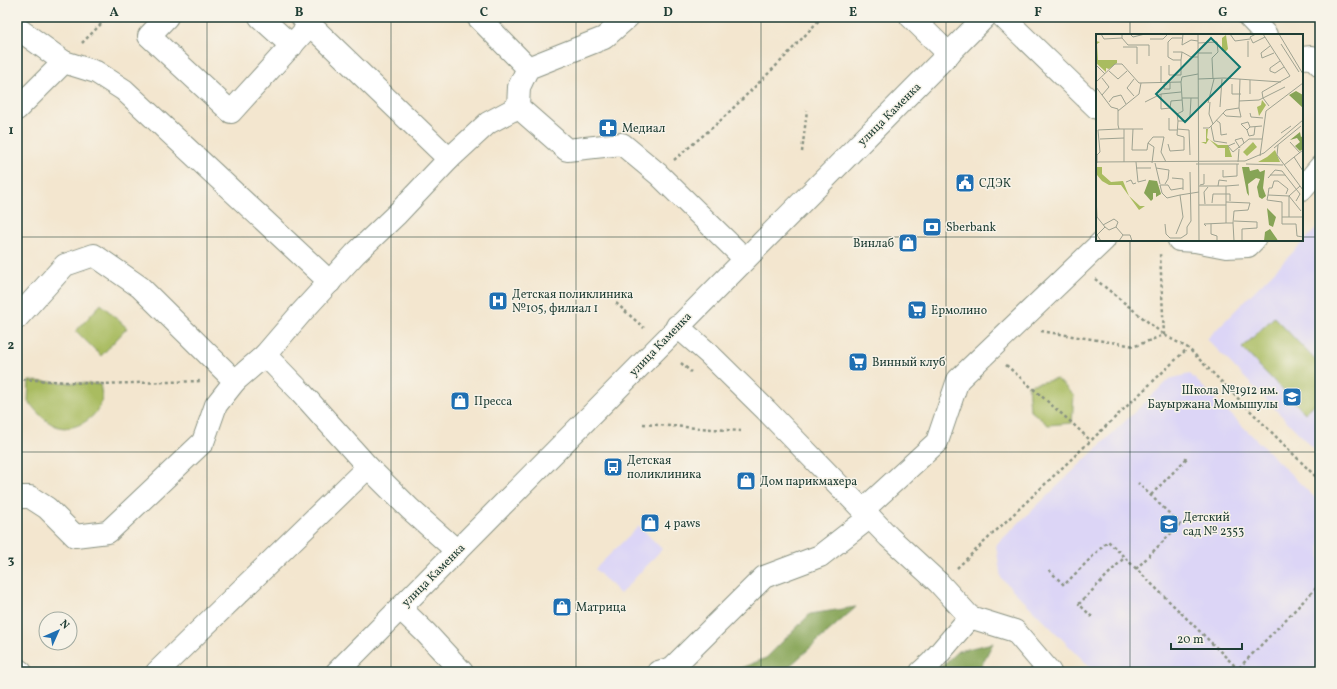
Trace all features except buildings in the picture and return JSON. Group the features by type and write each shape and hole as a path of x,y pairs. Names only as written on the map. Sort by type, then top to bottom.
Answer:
{"main road":[{"path":"167,17 149,36 231,112 292,46 306,21 449,159"},
{"path":"260,17 292,46"},
{"path":"478,17 528,68"},
{"path":"518,107 519,87 528,68 604,38 628,17"},
{"path":"911,17 948,54"},
{"name":"улица Каменка","path":"337,672 677,326 985,17"},
{"path":"1003,17 1096,107"},
{"path":"1249,17 1265,34"},
{"path":"17,28 64,62 96,72 124,90 330,282"},
{"path":"17,109 64,62"},
{"path":"518,107 567,150 622,144 658,174 745,259"},
{"path":"17,496 30,497 47,508 75,536 108,532 203,442 216,405 235,381 265,355 355,254 449,159 488,123 518,107"},
{"path":"1303,188 1320,167"},
{"path":"658,672 672,668 764,577 820,556 867,514 937,442 958,380 1103,241"},
{"path":"1170,244 1195,241 1226,247 1248,246 1253,241"},
{"path":"17,318 65,265 94,255 140,287 235,381"},
{"path":"677,326 709,354 766,410 867,514 939,583 970,617 1015,631 1050,672"},
{"path":"265,355 300,391 368,468 457,551"},
{"path":"156,672 368,468"},
{"path":"400,608 426,633 462,672"},
{"path":"921,672 931,663 970,617"},
{"path":"17,669 21,672"}],"path":[{"path":"64,62 108,17"},
{"path":"658,174 719,122 782,60 822,17"},
{"path":"802,152 807,110"},
{"path":"1164,335 1170,244"},
{"path":"1078,265 1164,335 1188,348 1320,481"},
{"path":"1013,327 1135,346 1164,335"},
{"path":"956,569 1188,348"},
{"path":"990,350 1091,441"},
{"path":"17,379 100,384 235,381"},
{"path":"643,424 741,432"},
{"path":"1151,495 1188,457"},
{"path":"1136,569 1180,524 1138,483"},
{"path":"1049,570 1064,586 1108,541 1236,671 1320,584"},
{"path":"1092,617 1079,604 1124,558"}],"shaded area":[{"name":"Школа №1912 им. Бауыржана Момышулы","path":"1320,225 1320,455 1207,339"},
{"name":"Детский сад № 2353","path":"1190,374 1320,503 1320,672 1095,672 1001,578 996,545 1169,379"},
{"path":"639,526 662,549 620,594 595,569"}],"green space":[{"path":"101,304 127,328 101,356 76,331"},
{"path":"1274,317 1320,365 1320,399 1305,413 1242,348"},
{"path":"1057,379 1074,395 1072,423 1048,425 1030,410 1028,385"},
{"path":"29,381 100,384 102,401 98,409 89,419 76,426 62,428 44,419 28,401"},
{"path":"856,607 783,672 731,672 766,658 810,614"},
{"path":"993,643 978,672 935,672 958,651"}],"place":[{"name":"Медиал","path":"608,128"},
{"name":"СДЭК","path":"965,183"},
{"name":"Sberbank","path":"932,227"},
{"name":"Винлаб","path":"908,243"},
{"name":"Детская поликлиника №105, филиал 1","path":"498,301"},
{"name":"Ермолино","path":"917,310"},
{"name":"Винный клуб","path":"858,362"},
{"name":"Школа №1912 им. Бауыржана Момышулы","path":"1292,397"},
{"name":"Пресса","path":"460,401"},
{"name":"Детская поликлиника","path":"613,467"},
{"name":"Дом парикмахера","path":"746,481"},
{"name":"4 paws","path":"650,523"},
{"name":"Детский сад № 2353","path":"1169,524"},
{"name":"Матрица","path":"562,607"}]}
